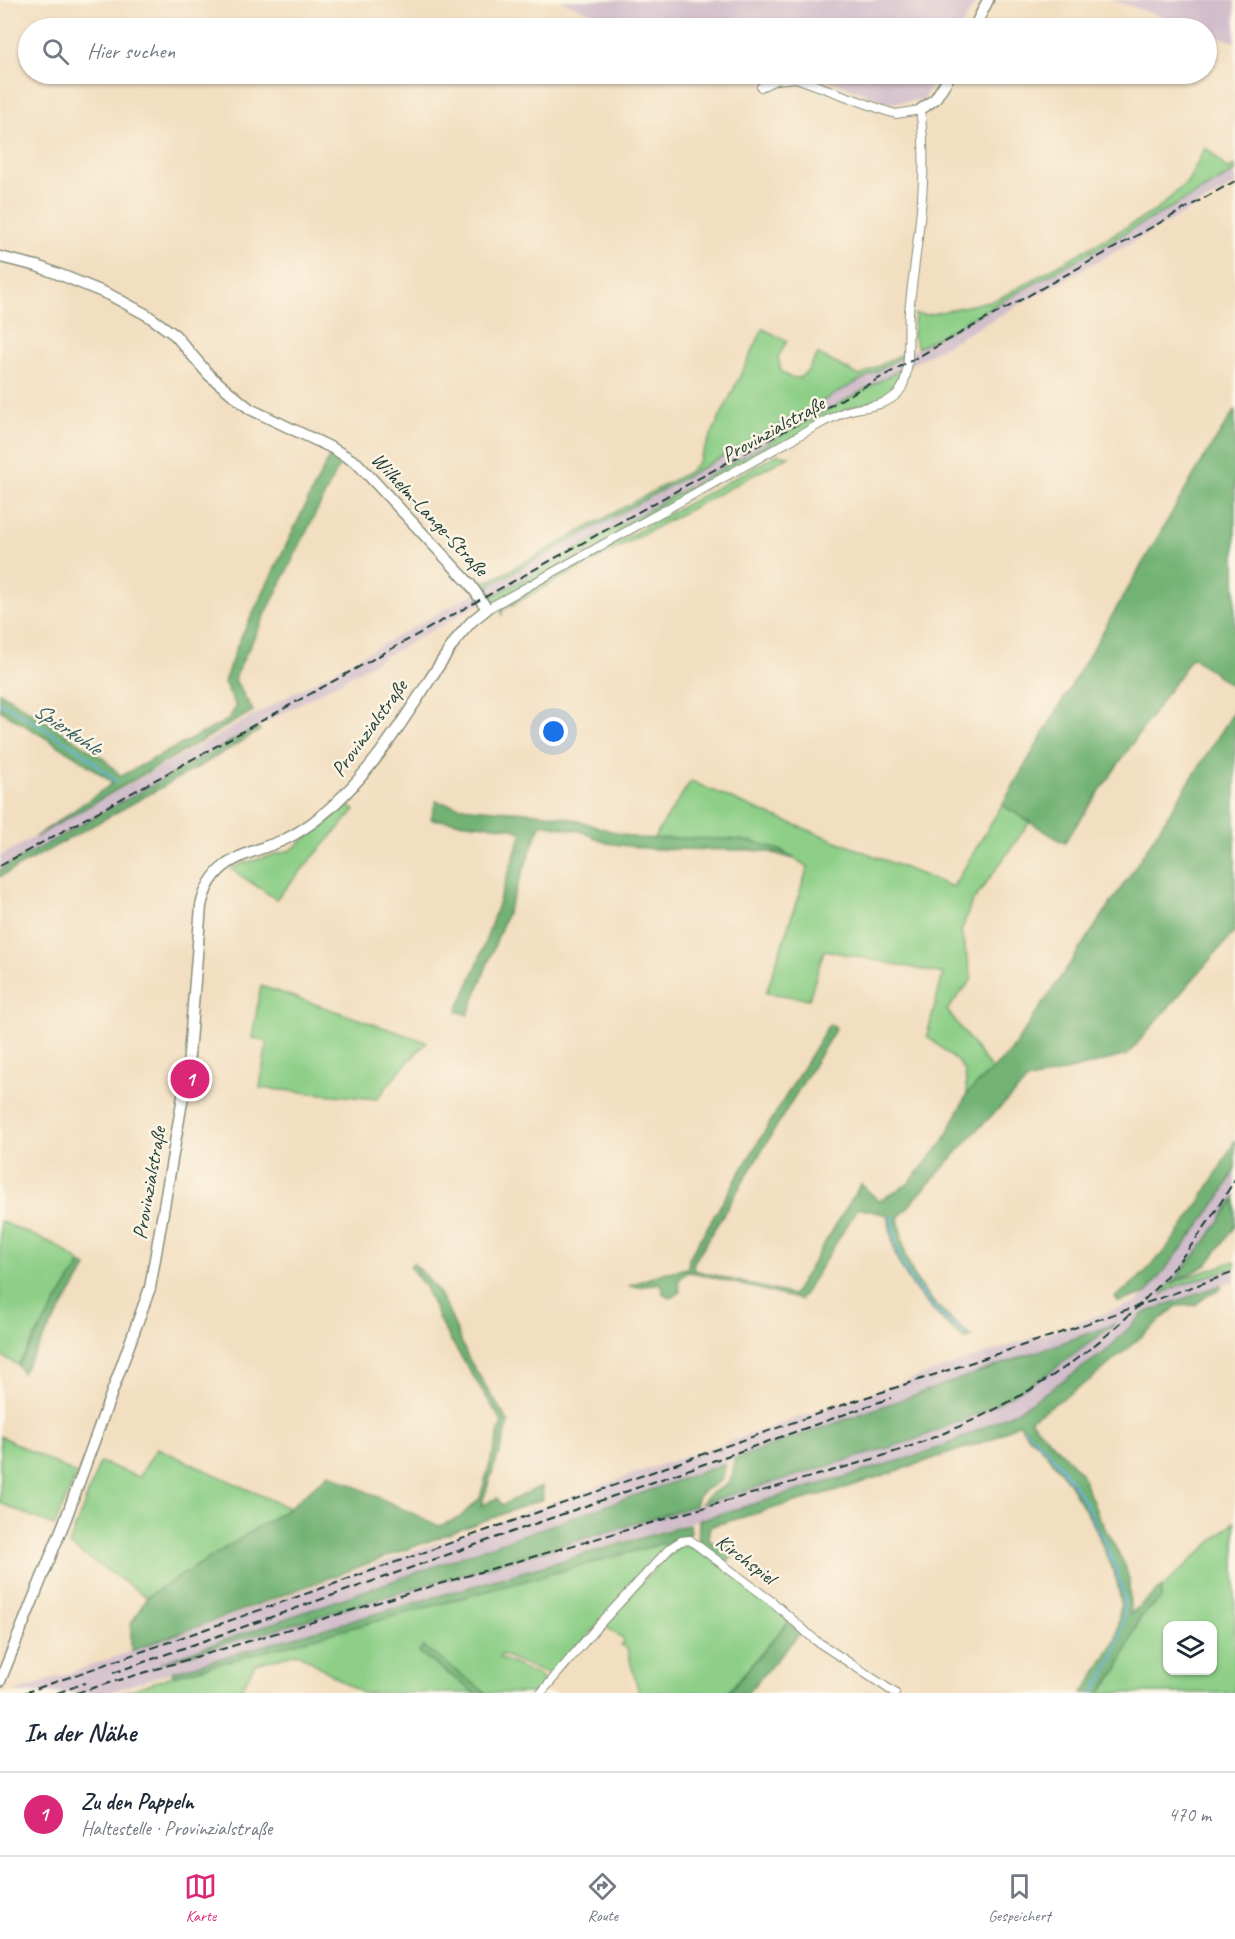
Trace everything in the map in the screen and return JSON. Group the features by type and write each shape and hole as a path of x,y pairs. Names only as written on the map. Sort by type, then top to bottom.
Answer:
{"street":[{"path":"979,18 988,0"},
{"path":"761,87 767,84"},
{"path":"812,84 896,114 920,110 935,99 945,84"},
{"name":"Provinzialstraße","path":"0,1681 70,1507 150,1288 184,1095 201,906 206,889 217,873 232,860 296,834 356,784 374,762 458,637 487,609 827,420 886,402 897,394 905,383 907,375 909,314 921,218 923,151 920,110"},
{"name":"Wilhelm-Lange-Straße","path":"0,257 37,266 66,277 110,295 147,315 175,336 209,375 250,409 332,448 357,463 470,584 487,609"},
{"name":"Kirchspiel","path":"541,1693 597,1627 670,1548 681,1541 690,1540 774,1603 815,1641 895,1693"}],"shaded area":[{"path":"559,0 976,0 966,18 605,18"},
{"path":"1112,0 1235,0 1235,42 1217,36 1217,18 1165,18"},
{"path":"839,84 932,84 923,100 888,103"},
{"path":"1235,172 1235,185 0,870 0,856"},
{"path":"1235,1169 1235,1197 1207,1240 1162,1294 1175,1287 1235,1267 1235,1280 1144,1313 1105,1352 1079,1371 1021,1409 954,1442 837,1480 106,1693 13,1693 587,1490 1137,1302 1195,1232 1222,1194","holes":["1113,1325 1046,1375 982,1412 911,1441 175,1658"]}],"green space":[{"path":"1205,148 1228,170 1235,165 1235,172 918,348 913,336 915,314 927,315 998,299 1157,210 1188,181"},
{"path":"763,329 787,341 778,357 781,371 789,377 799,378 807,372 818,354 860,376 901,354 904,356 481,590 485,581 492,580 690,471 698,462"},
{"path":"905,367 898,386 887,397 852,407 495,603 488,603 486,600"},
{"path":"1235,410 1235,688 1192,657 1064,843 1002,805 1202,461"},
{"path":"778,454 789,456 502,610 502,616 501,606"},
{"path":"330,455 341,462 237,672 235,680 253,711 35,837 113,783 72,754 0,710 0,692 103,758 121,776 228,720 236,707 224,682 237,646"},
{"path":"1235,710 1235,931 1127,1055 1027,1081 978,1129 898,1218 907,1259 918,1282 943,1312 972,1337 965,1340 955,1332 936,1314 911,1284 896,1256 888,1215 858,1208 800,1300 687,1272 678,1281 680,1291 675,1296 669,1297 663,1293 660,1283 640,1287 629,1286 663,1273 688,1268 689,1258 829,1024 836,1028 693,1264 694,1270 793,1295 861,1184 879,1201 908,1184 943,1142 967,1094 1010,1052 1130,875"},
{"path":"257,727 260,730 207,762 0,877 0,870"},
{"path":"691,781 750,807 953,887 1002,805 1030,822 971,904 961,932 972,979 947,1010 992,1070 967,1094 965,1072 959,1063 927,1036 943,974 824,950 809,999 766,993 808,867 781,850 653,839"},
{"path":"436,801 463,807 559,816 638,838 719,838 760,843 794,859 770,852 749,850 653,849 628,846 607,843 580,831 541,824 468,1015 457,1011 479,960 522,833 512,828 431,819"},
{"path":"347,805 355,810 276,899 231,869 291,850"},
{"path":"261,986 427,1042 377,1099 260,1088 267,1041 252,1038"},
{"path":"1235,1140 1235,1169 1222,1194 1195,1232 1146,1293 1119,1302 1115,1297 1152,1265 1184,1226"},
{"path":"1235,1197 1235,1226 1207,1265 1171,1284 1207,1240"},
{"path":"0,1221 56,1245 81,1263 18,1365 0,1355"},
{"path":"1235,1261 1235,1267 1175,1287 1161,1295 1171,1283"},
{"path":"81,1263 87,1267 22,1373 18,1365"},
{"path":"413,1263 438,1292 468,1358 509,1423 481,1506 497,1498 502,1505 542,1486 543,1499 131,1651 131,1624 147,1597 289,1508 329,1474 439,1526 459,1518 480,1498 502,1422 443,1328 425,1287 410,1267"},
{"path":"1221,1285 1221,1289 1211,1293 1195,1305 1177,1306 1093,1378 1030,1420 1081,1473 1098,1515 1125,1565 1129,1580 1130,1614 1162,1587 1161,1598 1140,1618 1118,1669 1100,1693 1082,1693 1116,1639 1121,1603 1117,1581 1094,1525 1068,1481 1019,1423 992,1439 848,1487 712,1526 709,1529 709,1540 715,1544 725,1540 738,1547 737,1553 726,1563 698,1542 699,1520 919,1455 954,1442 1021,1409 1105,1352 1144,1313"},
{"path":"1115,1324 1046,1375 982,1412 911,1441 701,1504 711,1493 722,1488 731,1479 734,1459"},
{"path":"0,1436 77,1474 54,1526 0,1503"},
{"path":"157,1448 289,1508 147,1597 69,1545 100,1462 139,1477"},
{"path":"724,1464 723,1477 702,1492 695,1506 160,1663"},
{"path":"1235,1521 1235,1693 1100,1693 1118,1669 1140,1618 1161,1598 1162,1587"},
{"path":"690,1524 691,1533 683,1538 173,1676 172,1672"},
{"path":"675,1540 555,1672 544,1673 501,1654 500,1658 540,1676 544,1681 538,1693 486,1693 424,1647 420,1653 475,1693 361,1693 298,1653 255,1664 239,1693 122,1693 173,1676"},
{"path":"684,1544 725,1567 789,1621 727,1693 639,1693 627,1649 621,1645 625,1641 603,1624 672,1550"},
{"path":"789,1621 801,1632 747,1693 728,1693"},
{"path":"424,1647 486,1693 475,1693 419,1652"}],"waterway":[{"name":"Spierkuhle","path":"0,702 81,751 118,783"},
{"path":"891,1216 898,1252 914,1284 929,1302 965,1335"},
{"path":"1024,1428 1051,1454 1077,1490 1112,1559 1123,1592 1122,1628 1119,1639 1111,1662 1093,1693"}],"railway":[{"path":"0,866 1235,181"},
{"path":"76,1693 449,1581 873,1459 930,1439 984,1415 1035,1387 1082,1355 1125,1319 1165,1277 1202,1231 1235,1179"},
{"path":"24,1693 834,1408 1235,1272"},
{"path":"113,1673 891,1398"},
{"path":"57,1693 85,1683"}],"place":[{"name":"Zu den Pappeln","path":"190,1079"}]}
